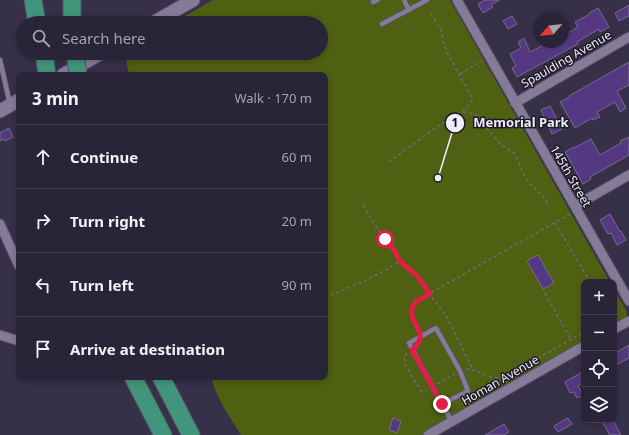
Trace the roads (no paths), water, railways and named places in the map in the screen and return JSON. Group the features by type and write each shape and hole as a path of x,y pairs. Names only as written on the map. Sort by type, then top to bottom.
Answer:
{"highway":[{"path":"33,0 36,16"},
{"path":"42,0 43,16"},
{"path":"72,0 72,16"},
{"path":"45,60 47,72"},
{"path":"76,60 78,72"},
{"path":"135,380 163,435"},
{"path":"163,380 191,435"}],"main road":[{"path":"165,16 193,0"},
{"path":"68,72 89,60"}],"street":[{"name":"145th Street","path":"457,0 629,301"},
{"name":"Spaulding Avenue","path":"515,102 629,37"},
{"path":"576,208 629,175"},
{"path":"0,224 16,259"},
{"path":"617,327 629,320"},
{"path":"0,335 16,340"},
{"name":"Homan Avenue","path":"428,435 581,348"}],"lane":[{"path":"404,0 409,10"},
{"path":"382,24 427,0"},
{"path":"0,60 10,106"},
{"path":"442,404 468,391 460,371 436,328 409,343 432,387 452,422"}],"place":[{"name":"Memorial Park","path":"438,178"}]}
